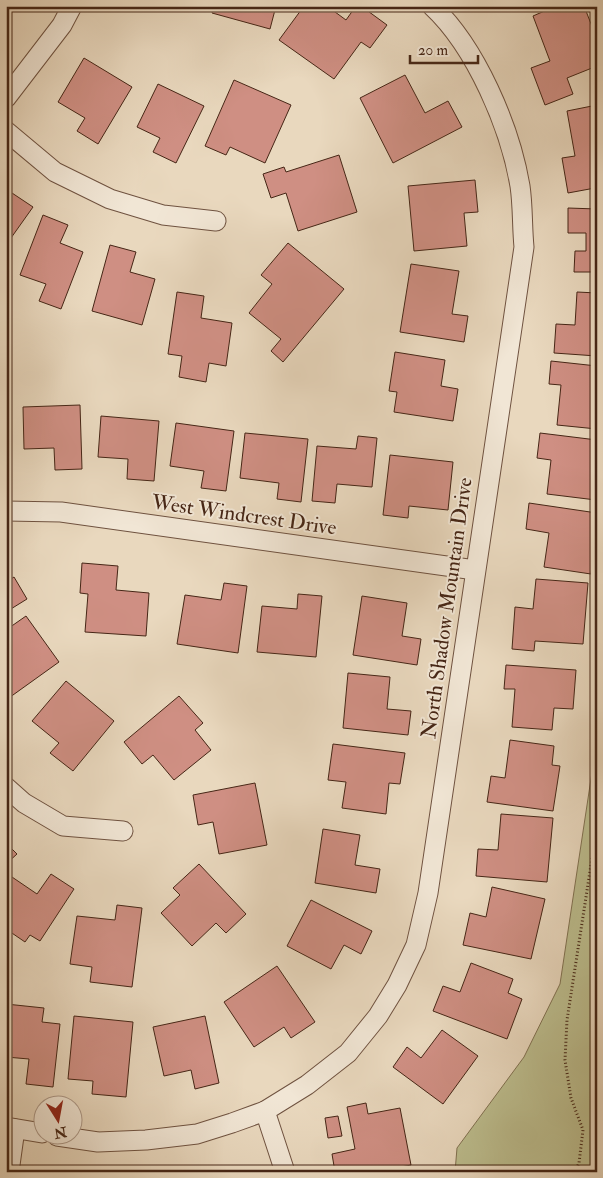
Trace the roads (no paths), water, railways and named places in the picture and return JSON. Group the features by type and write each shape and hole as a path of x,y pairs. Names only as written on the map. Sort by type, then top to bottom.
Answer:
{"street":[{"path":"6,98 62,25 72,6"},
{"name":"North Shadow Mountain Drive","path":"82,1140 98,1142 146,1140 197,1134 265,1111 307,1085 348,1053 378,1016 397,985 416,945 428,893 524,247 520,186 507,137 488,88 471,54 432,6"},
{"path":"6,131 55,172 110,199 162,215 216,221"},
{"name":"West Windcrest Drive","path":"6,511 62,512 476,570"},
{"path":"6,787 24,803 63,826 123,832"},
{"path":"265,1111 285,1172"},
{"path":"8,1172 10,1128 32,1131"}]}
